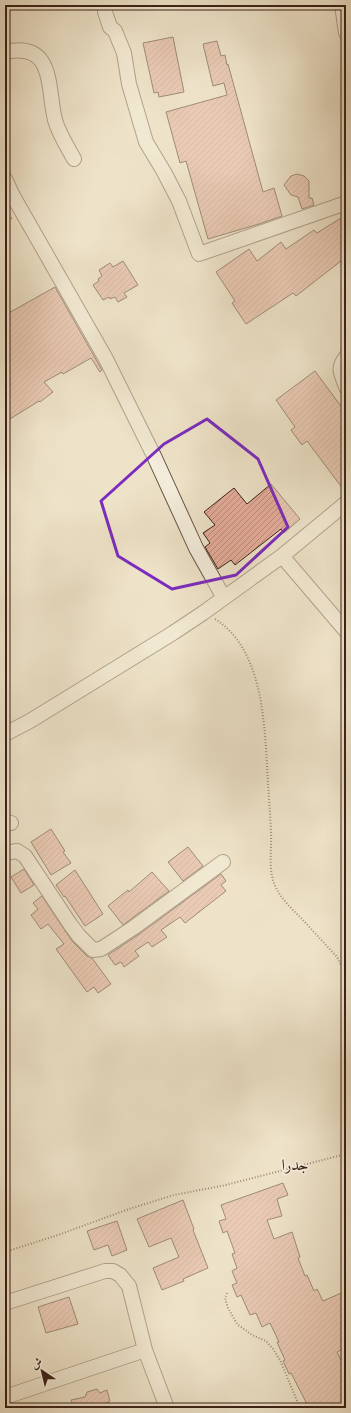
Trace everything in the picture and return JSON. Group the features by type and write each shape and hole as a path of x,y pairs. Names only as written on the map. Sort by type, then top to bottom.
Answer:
{"street":[{"path":"105,5 105,12 110,27 114,31 124,53 129,84 146,142 179,201 199,254 346,203"},
{"path":"342,5 346,33"},
{"path":"5,52 30,51 37,54 42,60 47,72 58,129 74,159"},
{"path":"5,180 106,359 154,456 196,548 224,598"},
{"path":"346,357 340,364 340,371 346,387"},
{"path":"5,734 30,721 203,613 282,556 346,503"},
{"path":"282,556 346,631"},
{"path":"5,854 18,851 25,856 70,924 90,948 96,950 102,949 133,928 223,862"},
{"path":"5,1304 105,1271 113,1271 120,1275 128,1286 145,1350 167,1408"},
{"path":"5,1397 145,1350"}],"path":[{"path":"203,613 218,620 237,640 246,655 256,682 264,721 271,834 270,868 273,882 283,899 337,957 341,965"},
{"path":"5,1252 130,1209 174,1196 226,1185 346,1154"},
{"path":"228,1293 226,1298 228,1308 237,1324 252,1335 266,1341 273,1349 280,1360 300,1408"}],"highlighted area":[{"path":"207,419 258,459 288,527 236,575 172,589 118,556 101,501 164,444"}],"building":[{"path":"173,37 184,92 159,97 158,92 154,93 143,43"},
{"path":"217,41 221,56 225,55 227,65 228,64 263,192 274,188 282,216 208,239 186,161 180,163 166,112 227,95 224,83 213,86 203,44"},
{"path":"297,174 304,176 309,181 309,198 312,198 314,205 302,209 298,197 291,195 284,185 291,176"},
{"path":"341,218 346,225 346,257 296,296 293,293 246,324 232,303 235,301 216,272 249,249 257,261 281,242 286,249 314,230 317,233"},
{"path":"123,261 138,285 124,293 127,297 118,302 115,297 110,299 109,297 103,300 93,285 99,281 98,279 102,276 99,270 110,263 113,267"},
{"path":"55,287 102,370 100,372 91,358 63,374 62,372 44,382 53,392 40,402 39,401 5,422 5,315"},
{"path":"315,371 346,413 346,493 307,441 302,445 291,430 295,427 276,400"},
{"path":"271,484 300,519 284,533 281,529 235,565 231,560 218,569 205,547 210,543 203,533 215,525 204,512 234,488 247,504"},
{"path":"51,829 65,851 63,852 71,863 51,875 31,842"},
{"path":"188,847 203,866 183,881 168,862"},
{"path":"24,869 34,885 21,893 11,877"},
{"path":"75,870 103,914 85,926 56,885"},
{"path":"152,872 169,891 123,925 108,906 128,890 129,892"},
{"path":"221,874 226,881 221,885 226,891 185,923 180,917 161,930 167,937 152,947 148,942 135,951 139,956 124,967 121,962 115,965 108,955 138,935"},
{"path":"42,896 72,941 87,956 92,958 111,984 98,993 94,987 87,992 56,949 64,944 48,924 41,929 31,915 38,909 33,903"},
{"path":"283,1183 288,1195 277,1199 282,1216 267,1220 274,1239 292,1232 300,1257 298,1258 305,1276 307,1275 314,1291 317,1289 323,1301 346,1291 346,1347 337,1352 344,1366 346,1364 346,1374 342,1376 346,1382 346,1408 309,1408 283,1361 285,1360 277,1342 279,1342 270,1323 262,1327 256,1313 250,1315 241,1295 237,1297 232,1285 237,1283 232,1271 237,1268 232,1254 235,1253 227,1231 223,1233 219,1221 226,1219 221,1205"},
{"path":"183,1200 208,1268 183,1279 184,1281 162,1290 153,1268 179,1257 171,1238 149,1247 137,1219"},
{"path":"117,1221 127,1250 112,1256 108,1245 94,1250 87,1231"},
{"path":"69,1297 78,1324 46,1333 38,1307"},
{"path":"97,1389 100,1393 107,1390 110,1401 106,1403 106,1408 74,1408 71,1400 85,1397 87,1392"}],"district":[{"name":"جدرا","path":"295,1164"}]}
